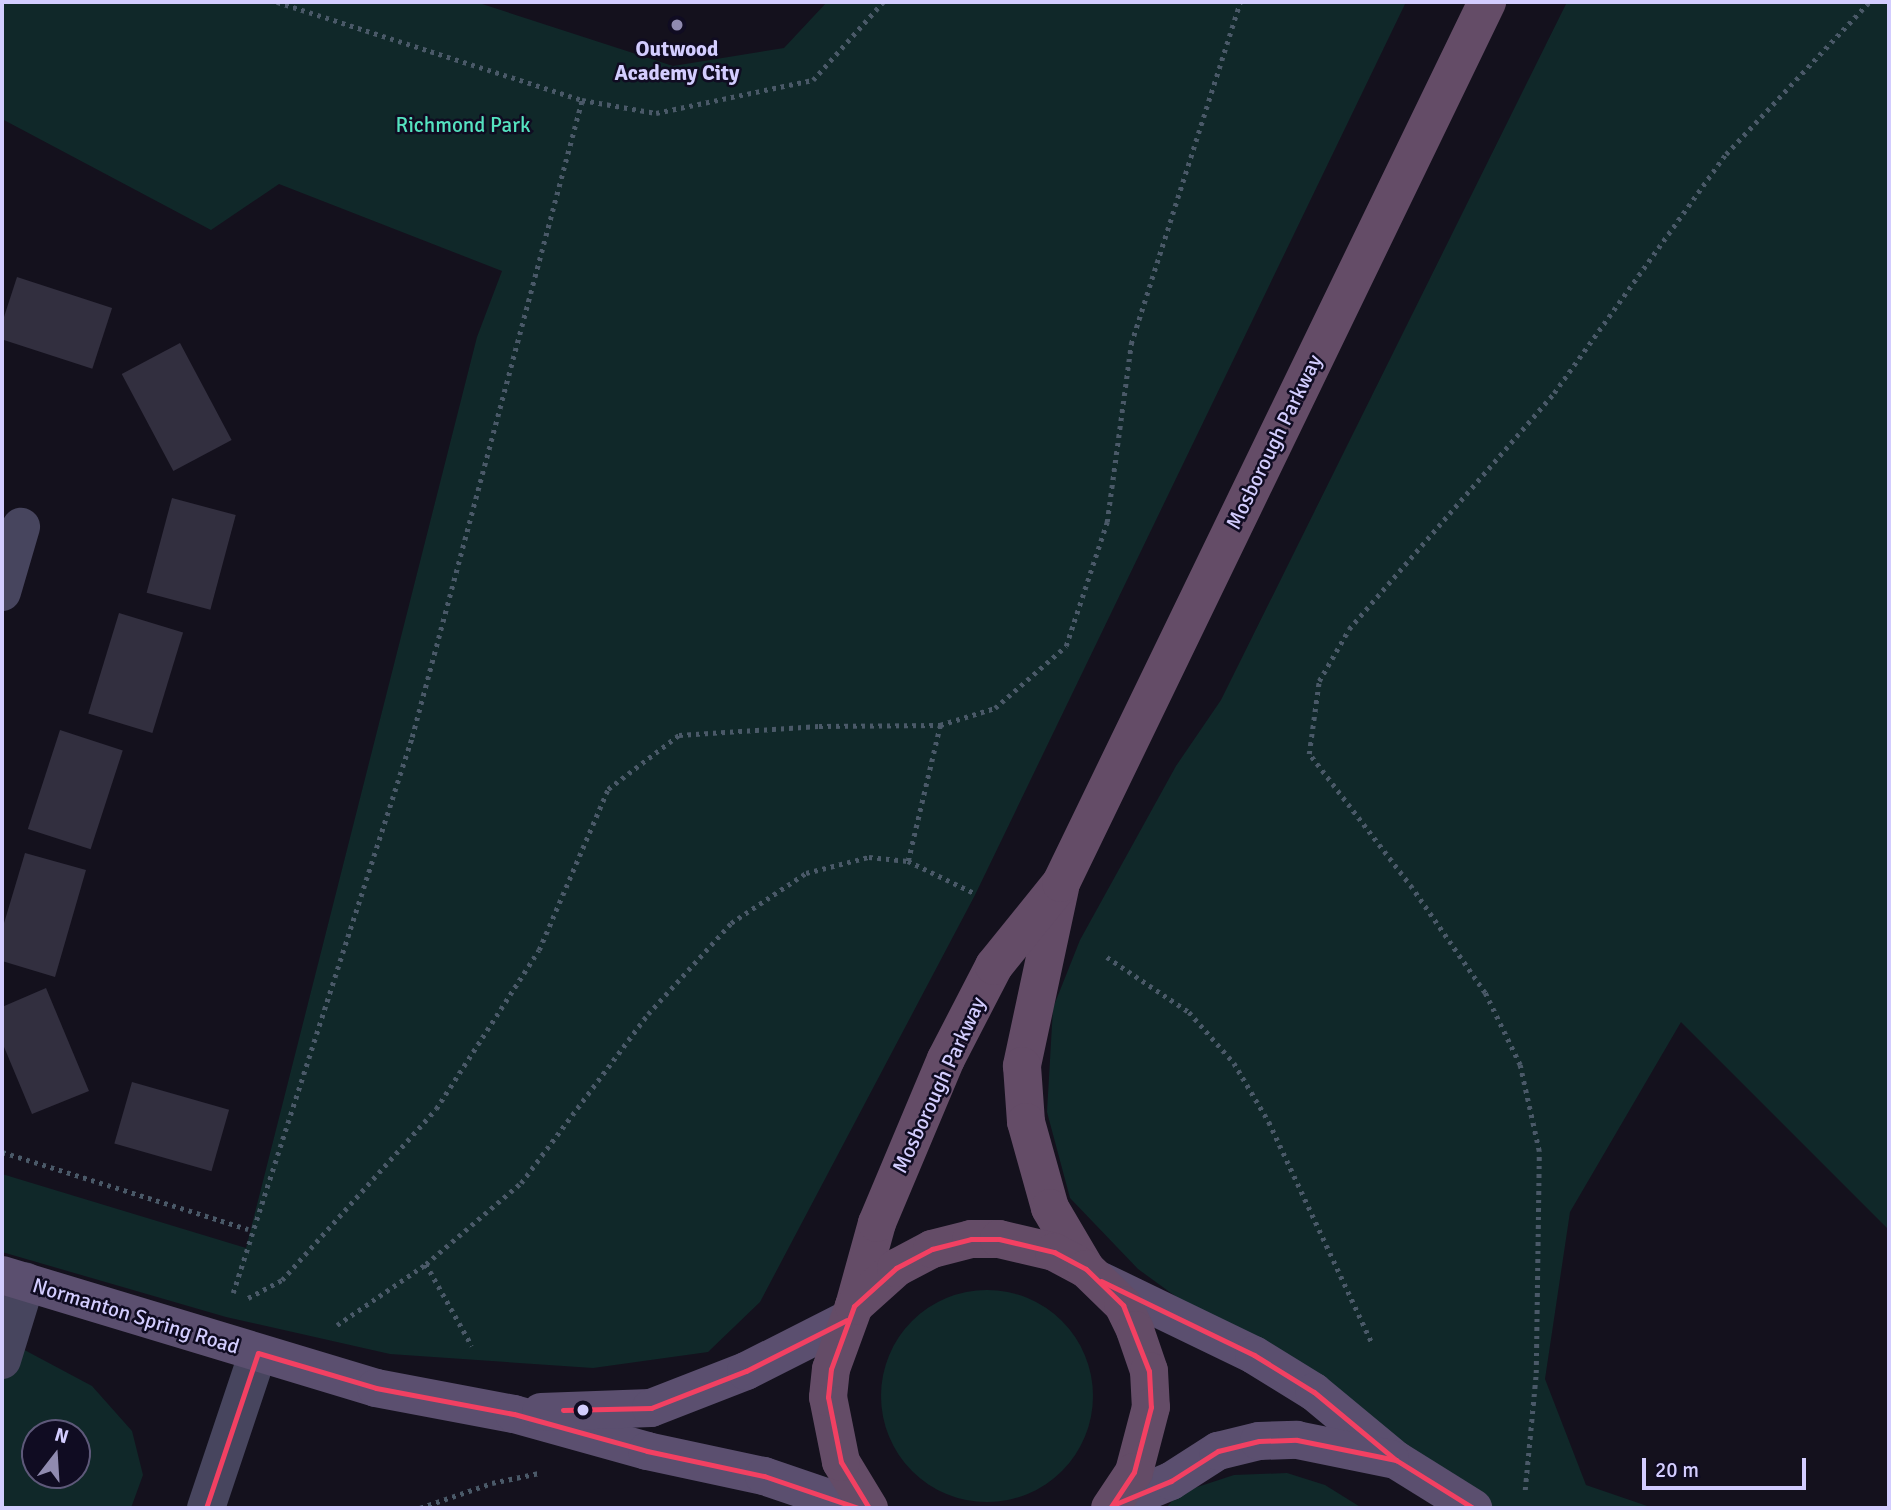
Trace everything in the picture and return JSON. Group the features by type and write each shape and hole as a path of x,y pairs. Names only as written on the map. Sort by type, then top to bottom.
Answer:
{"highway":[{"name":"Mosborough Parkway","path":"869,1508 841,1462 830,1426 831,1369 851,1313 877,1223 946,1059 994,966 1060,883 1487,2"},
{"name":"Mosborough Parkway","path":"1060,883 1022,1066 1026,1122 1051,1208 1094,1275"},
{"path":"851,1313 896,1268 932,1249 971,1239 1027,1242 1094,1275 1123,1305 1149,1371 1151,1407 1146,1443 1134,1472 1112,1507"}],"main road":[{"path":"1094,1275 1254,1355 1314,1392 1396,1461 1473,1508"},
{"name":"Normanton Spring Road","path":"14,1278 223,1325 258,1353 376,1388 514,1414 647,1451 764,1476 858,1508"},
{"name":"Normanton Spring Road","path":"514,1414 651,1408 746,1371 851,1313"},
{"path":"1112,1507 1171,1481 1217,1451 1259,1441 1297,1440 1396,1461"}],"street":[{"path":"2,592 21,527"},
{"path":"2,1360 14,1278"},
{"path":"206,1508 258,1353"}],"path":[{"path":"277,2 583,100 656,113 813,80 883,2"},
{"path":"223,1325 282,1280 436,1108 539,950 608,789 679,735 819,726 940,725 995,708 1066,646 1107,522 1131,344 1240,2"},
{"path":"1525,1490 1536,1373 1539,1151 1520,1065 1485,993 1412,888 1309,754 1319,681 1349,629 1554,393 1726,154 1869,2"},
{"path":"223,1325 412,737 583,100"},
{"path":"908,861 940,725"},
{"path":"332,1326 345,1322 426,1264 521,1183 648,1013 731,923 806,873 869,857 908,861 974,893"},
{"path":"1107,957 1189,1012 1234,1063 1269,1122 1373,1345"},
{"path":"2,1152 247,1229"},
{"path":"426,1264 472,1346"},
{"path":"420,1508 492,1483 545,1472"}],"green space":[{"name":"Richmond Park","path":"2,2 476,2 673,66 784,48 827,2 1406,2 975,895 760,1302 708,1352 593,1368 390,1354 226,1317 2,1252 2,1174 246,1248 477,337 502,271 279,184 211,230 2,119"},
{"path":"1567,2 1889,2 1889,1230 1681,1022 1570,1212 1545,1379 1586,1485 1653,1508 1490,1508 1428,1480 1138,1269 1070,1198 1047,1112 1053,1008 1080,940 1176,766 1221,700"},
{"path":"987,1290 1027,1299 1046,1308 1062,1321 1075,1337 1084,1356 1093,1396 1084,1436 1075,1455 1062,1471 1046,1484 1027,1493 987,1502 947,1493 928,1484 912,1471 899,1455 890,1436 881,1396 890,1356 899,1337 912,1321 928,1308 947,1299"},
{"path":"2,1338 92,1386 132,1431 143,1475 131,1508 2,1508"},
{"path":"1287,1473 1325,1485 1362,1508 1166,1508 1179,1493 1234,1475"}],"building":[{"path":"17,277 112,308 92,369 2,339 2,323"},
{"path":"180,343 232,440 173,471 122,374"},
{"path":"172,498 236,515 210,610 147,593"},
{"path":"119,613 183,633 152,733 88,713"},
{"path":"60,730 123,750 91,849 28,829"},
{"path":"25,853 86,870 55,977 2,961 2,930"},
{"path":"46,988 89,1091 32,1114 2,1042 2,1007"},
{"path":"132,1082 229,1110 211,1171 114,1144"}],"transit line":[{"path":"869,1508 841,1462 828,1397 831,1369 854,1306 896,1268 932,1249 971,1239 999,1239 1054,1252 1086,1269 1123,1305 1149,1371 1151,1407 1134,1472 1110,1508"},
{"path":"1101,1281 1254,1355 1314,1392 1396,1460 1473,1508"},
{"path":"563,1410 651,1408 746,1371 847,1320"},
{"path":"206,1508 258,1353 376,1388 514,1414 647,1451 764,1476 858,1508"},
{"path":"1113,1505 1171,1481 1218,1451 1259,1441 1297,1440 1396,1460"}],"place":[{"name":"Outwood Academy City","path":"677,25"}]}
